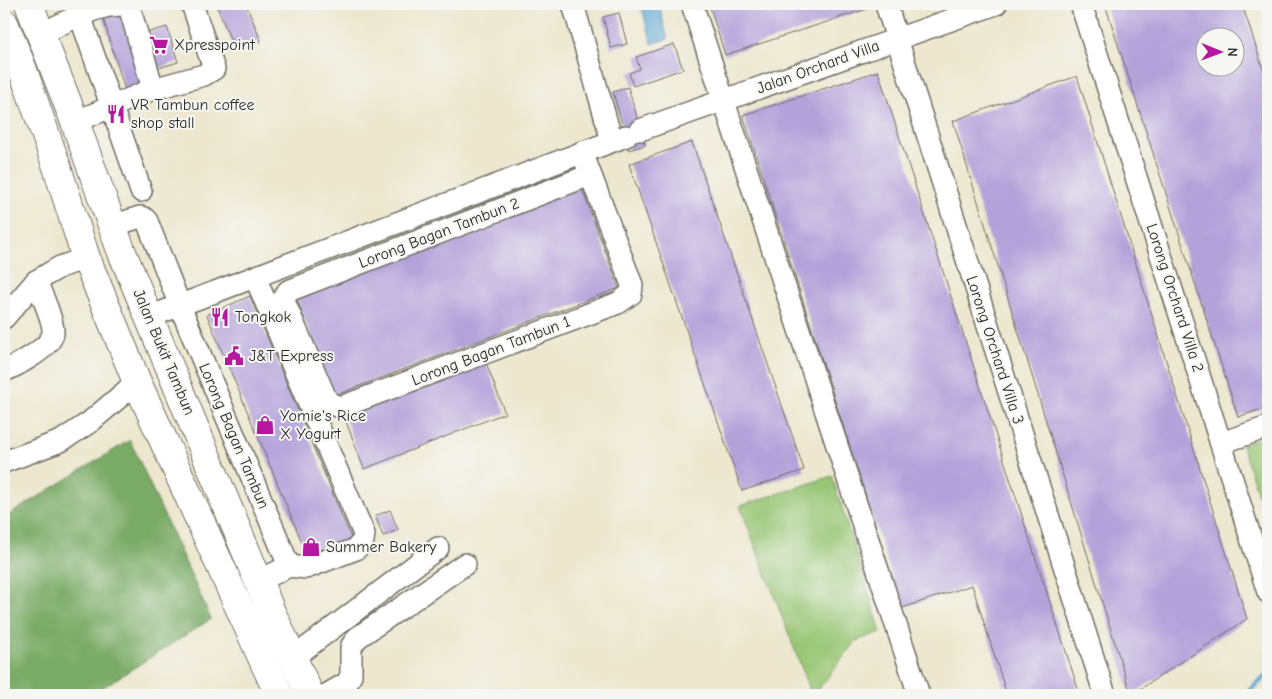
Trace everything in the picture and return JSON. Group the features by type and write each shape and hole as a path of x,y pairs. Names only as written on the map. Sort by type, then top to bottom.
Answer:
{"main road":[{"name":"Jalan Bukit Tambun","path":"29,4 75,122 112,226 149,317 259,581 310,695"},
{"path":"4,23 12,66 56,164 86,258 137,382 279,695"}],"street":[{"path":"41,34 78,9 118,4 129,6 153,89"},
{"path":"75,122 153,89 204,75 214,69 192,4"},
{"path":"573,4 626,136"},
{"path":"692,4 722,101 919,695"},
{"name":"Lorong Orchard Villa 3","path":"886,4 1105,695"},
{"name":"Jalan Orchard Villa","path":"149,317 582,152 996,4"},
{"name":"Lorong Orchard Villa 2","path":"1081,4 1268,592"},
{"path":"78,9 141,191"},
{"path":"582,152 590,175"},
{"name":"Lorong Bagan Tambun 1","path":"341,407 618,303 631,294 632,285 590,175"},
{"name":"Lorong Bagan Tambun 2","path":"341,407 328,403 283,299 288,291 590,175"},
{"name":"Lorong Bagan Tambun","path":"112,226 140,218 144,218 147,221 180,306 289,566"},
{"path":"4,318 36,281 60,267 86,258"},
{"path":"255,277 364,534 363,542 356,549 306,568 289,566 259,581"},
{"path":"4,371 16,366 42,348 53,334 51,321 36,281"},
{"path":"4,462 61,441 90,422 137,382"},
{"path":"1221,443 1268,427"},
{"path":"293,658 438,548"},
{"path":"326,695 347,683 351,675 351,648 357,638 465,564"}],"green space":[{"path":"1268,435 1268,527 1242,445"},
{"path":"130,440 211,619 91,695 4,695 4,518"},
{"path":"832,476 881,632 856,641 814,695 812,695 740,506"}],"water":[{"path":"659,4 668,39 652,44 641,6"}],"building":[{"path":"216,4 246,4 261,41 235,51"},
{"path":"709,4 872,4 873,7 725,55"},
{"path":"1105,4 1242,4 1268,84 1268,407 1238,417"},
{"path":"124,11 132,37 167,27 178,62 152,70 146,84 125,90 103,18"},
{"path":"619,13 627,44 611,48 603,17"},
{"path":"674,44 683,69 633,86 629,73 640,69 636,57"},
{"path":"878,71 1080,695 1007,695 972,585 902,608 743,115"},
{"path":"1077,76 1247,619 1131,695 953,121"},
{"path":"628,87 645,145 629,150 613,92"},
{"path":"692,142 804,470 742,491 629,164"},
{"path":"581,186 619,288 333,396 295,294"},
{"path":"250,296 352,540 309,559 207,315"},
{"path":"485,360 505,413 364,469 344,416"},
{"path":"390,510 398,530 383,536 375,516"}],"waterway":[{"path":"1244,695 1268,674"}],"place":[{"name":"Xpresspoint","path":"159,45"},
{"name":"VR Tambun coffee shop stall","path":"116,114"},
{"name":"Tongkok","path":"220,317"},
{"name":"J&T Express","path":"234,356"},
{"name":"Yomie's Rice X Yogurt","path":"265,425"},
{"name":"Summer Bakery","path":"311,547"}]}
